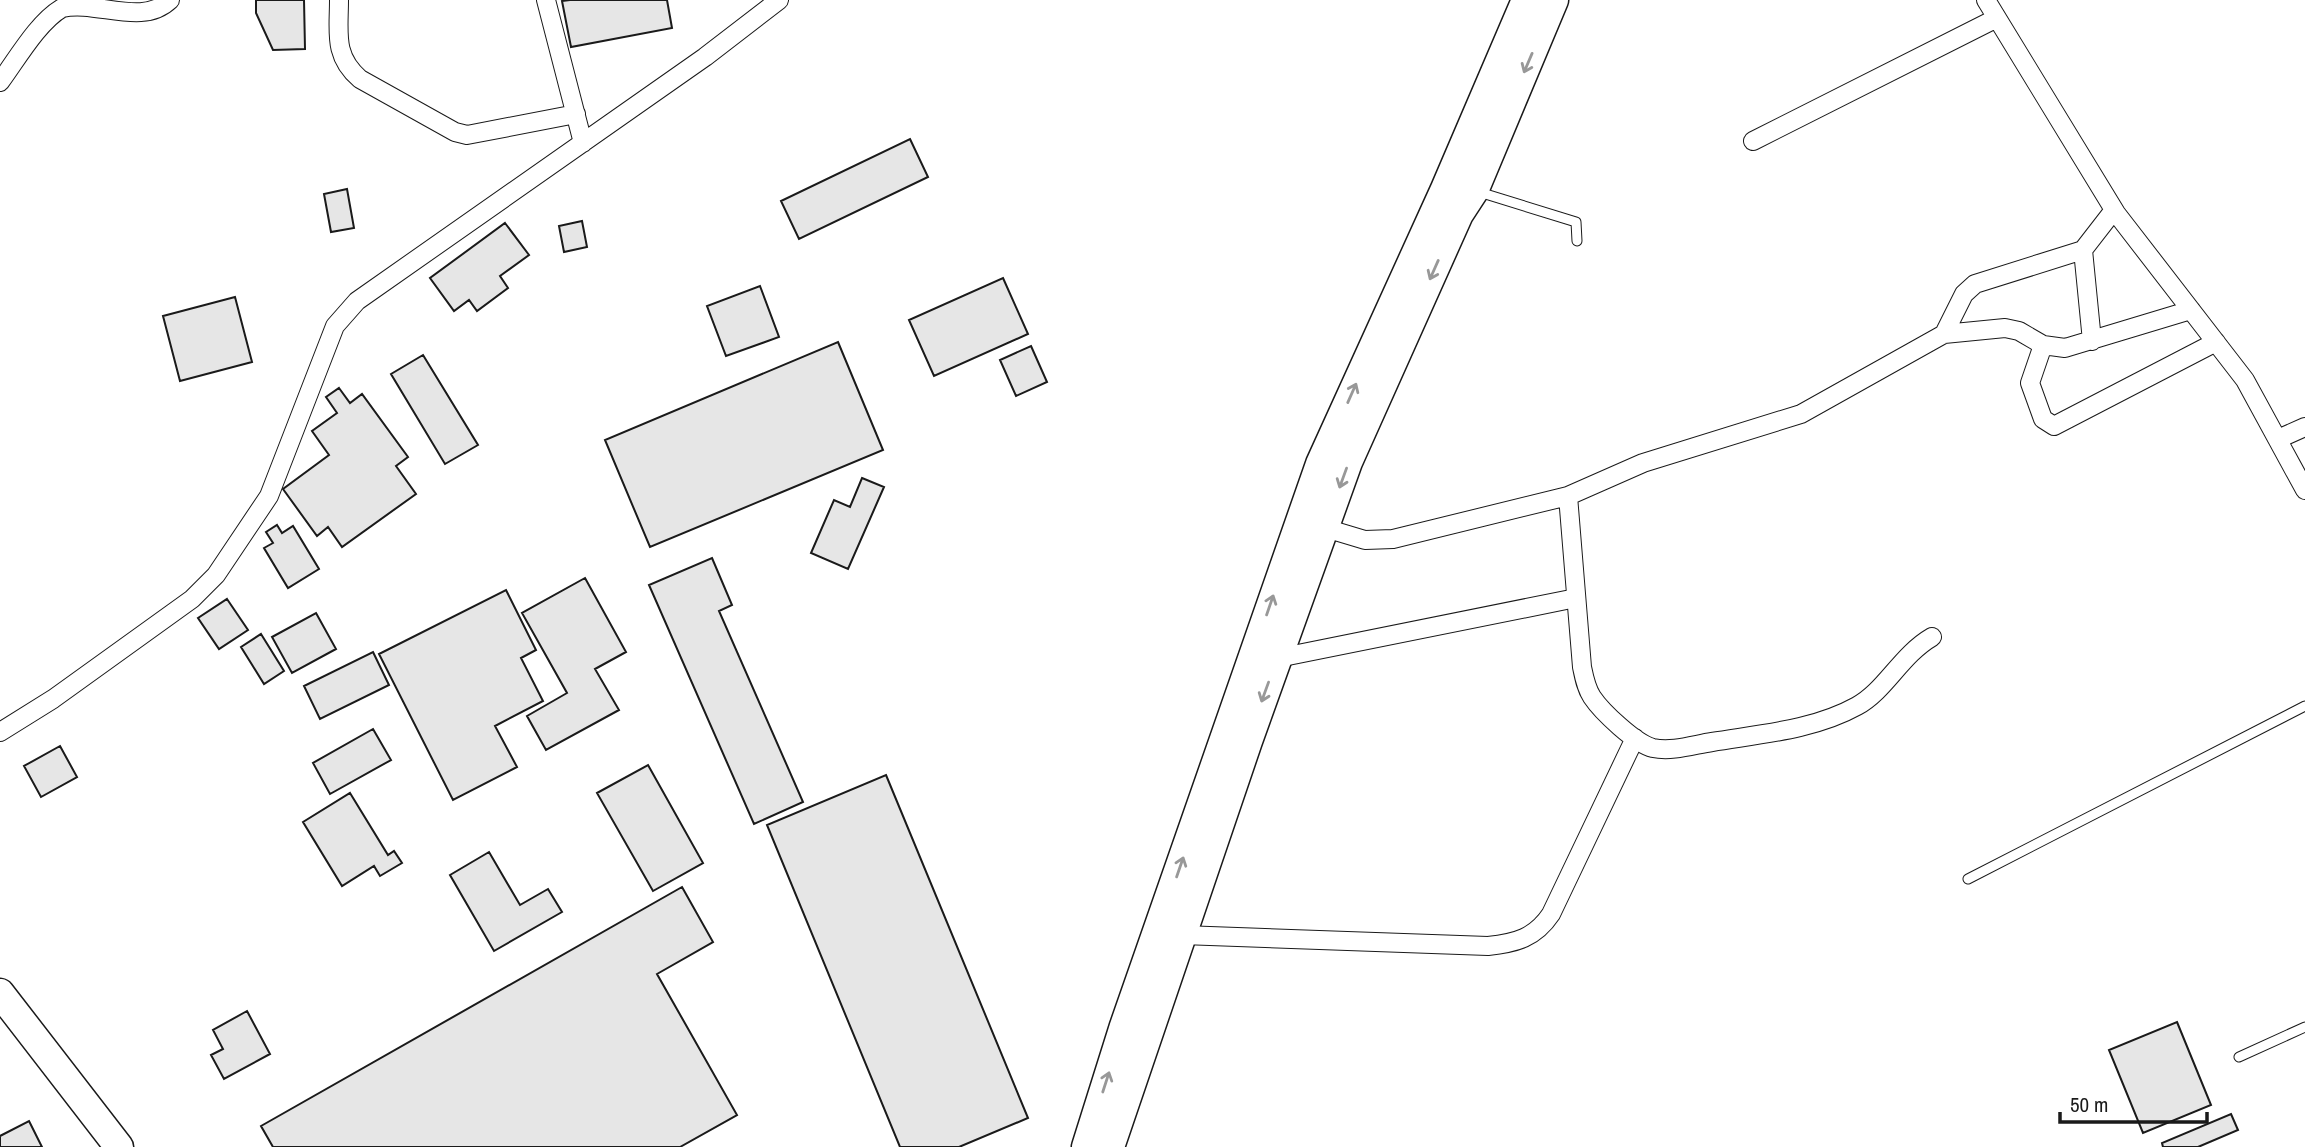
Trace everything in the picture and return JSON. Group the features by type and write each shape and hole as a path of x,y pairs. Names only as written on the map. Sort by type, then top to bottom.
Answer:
{"main road":[{"path":"1110,1147 1130,1049 1320,464 1445,189 1526,0"},
{"path":"1086,1147 1182,935 1352,453 1459,214 1474,191 1554,0"},
{"path":"0,993 119,1147"}],"street":[{"path":"0,82 51,15 64,6 77,1 91,1 145,10 160,8 170,0"},
{"path":"339,0 339,46 342,60 349,70 360,79 456,132 479,134 576,114"},
{"path":"546,0 583,143"},
{"path":"0,732 53,699 192,599 216,575 269,496 328,342 345,313 358,301 705,57 779,0"},
{"path":"1986,0 2114,210 2253,393 2305,490"},
{"path":"1753,141 1997,18"},
{"path":"1944,334 1965,294 1975,284 2082,250 2114,210"},
{"path":"2082,250 2092,341"},
{"path":"1325,527 1365,540 1393,539 1568,496 1643,463 1801,414 1944,334 2005,328 2019,331 2043,345 2064,348 2191,310"},
{"path":"2043,345 2030,383 2043,419 2054,426 2216,342"},
{"path":"2278,439 2305,427"},
{"path":"1568,496 1582,667 1588,689 1601,707 1634,738 1652,748 1680,748 1791,729 1846,711 1869,698 1909,653 1931,637"},
{"path":"1278,658 1576,598"},
{"path":"1182,935 1488,946 1529,937 1551,914 1634,738"}],"lane":[{"path":"1474,191 1576,222 1577,241"},
{"path":"1968,879 2305,706"},
{"path":"2239,1057 2305,1027"}],"building":[{"path":"256,0 304,0 305,49 273,50 256,13"},
{"path":"667,0 672,28 571,47 562,1"},
{"path":"910,139 928,177 799,239 781,201"},
{"path":"347,189 354,228 331,232 324,194"},
{"path":"582,221 587,247 564,252 559,226"},
{"path":"505,223 529,255 500,276 508,288 477,311 469,300 454,311 430,278"},
{"path":"1003,278 1028,334 934,376 909,320"},
{"path":"760,286 779,337 726,356 707,306"},
{"path":"235,297 252,362 180,381 163,316"},
{"path":"838,342 883,450 650,547 605,440"},
{"path":"1031,346 1047,382 1016,396 1000,360"},
{"path":"423,355 478,445 445,464 391,374"},
{"path":"339,388 350,403 362,394 408,457 396,466 416,494 342,547 328,527 317,536 283,489 329,455 312,431 337,413 326,397"},
{"path":"862,478 884,487 848,569 811,553 834,500 850,507"},
{"path":"277,525 282,533 293,526 319,569 288,588 264,548 273,543 266,532"},
{"path":"712,558 732,605 719,611 803,802 754,824 649,585"},
{"path":"585,578 626,652 595,669 619,710 546,750 527,716 567,693 522,613"},
{"path":"506,590 536,650 521,658 543,701 495,726 517,767 453,800 379,654"},
{"path":"227,599 248,630 219,649 198,618"},
{"path":"316,613 336,649 292,673 272,637"},
{"path":"261,634 284,671 264,684 241,647"},
{"path":"373,652 389,685 320,719 304,686"},
{"path":"373,729 391,760 330,794 313,763"},
{"path":"60,746 77,777 41,797 24,766"},
{"path":"648,765 703,863 653,891 597,793"},
{"path":"886,775 1028,1118 959,1147 900,1147 767,825"},
{"path":"350,793 388,855 394,851 402,863 380,876 374,866 342,886 303,822"},
{"path":"489,852 520,905 548,889 562,912 494,951 450,875"},
{"path":"682,887 713,942 657,974 737,1115 680,1147 273,1147 261,1126"},
{"path":"247,1011 270,1054 224,1079 211,1055 223,1049 213,1030"},
{"path":"2177,1022 2211,1105 2143,1133 2109,1050"},
{"path":"2231,1114 2238,1130 2198,1147 2163,1147 2162,1143"},
{"path":"29,1121 42,1147 0,1147 0,1136"}]}
